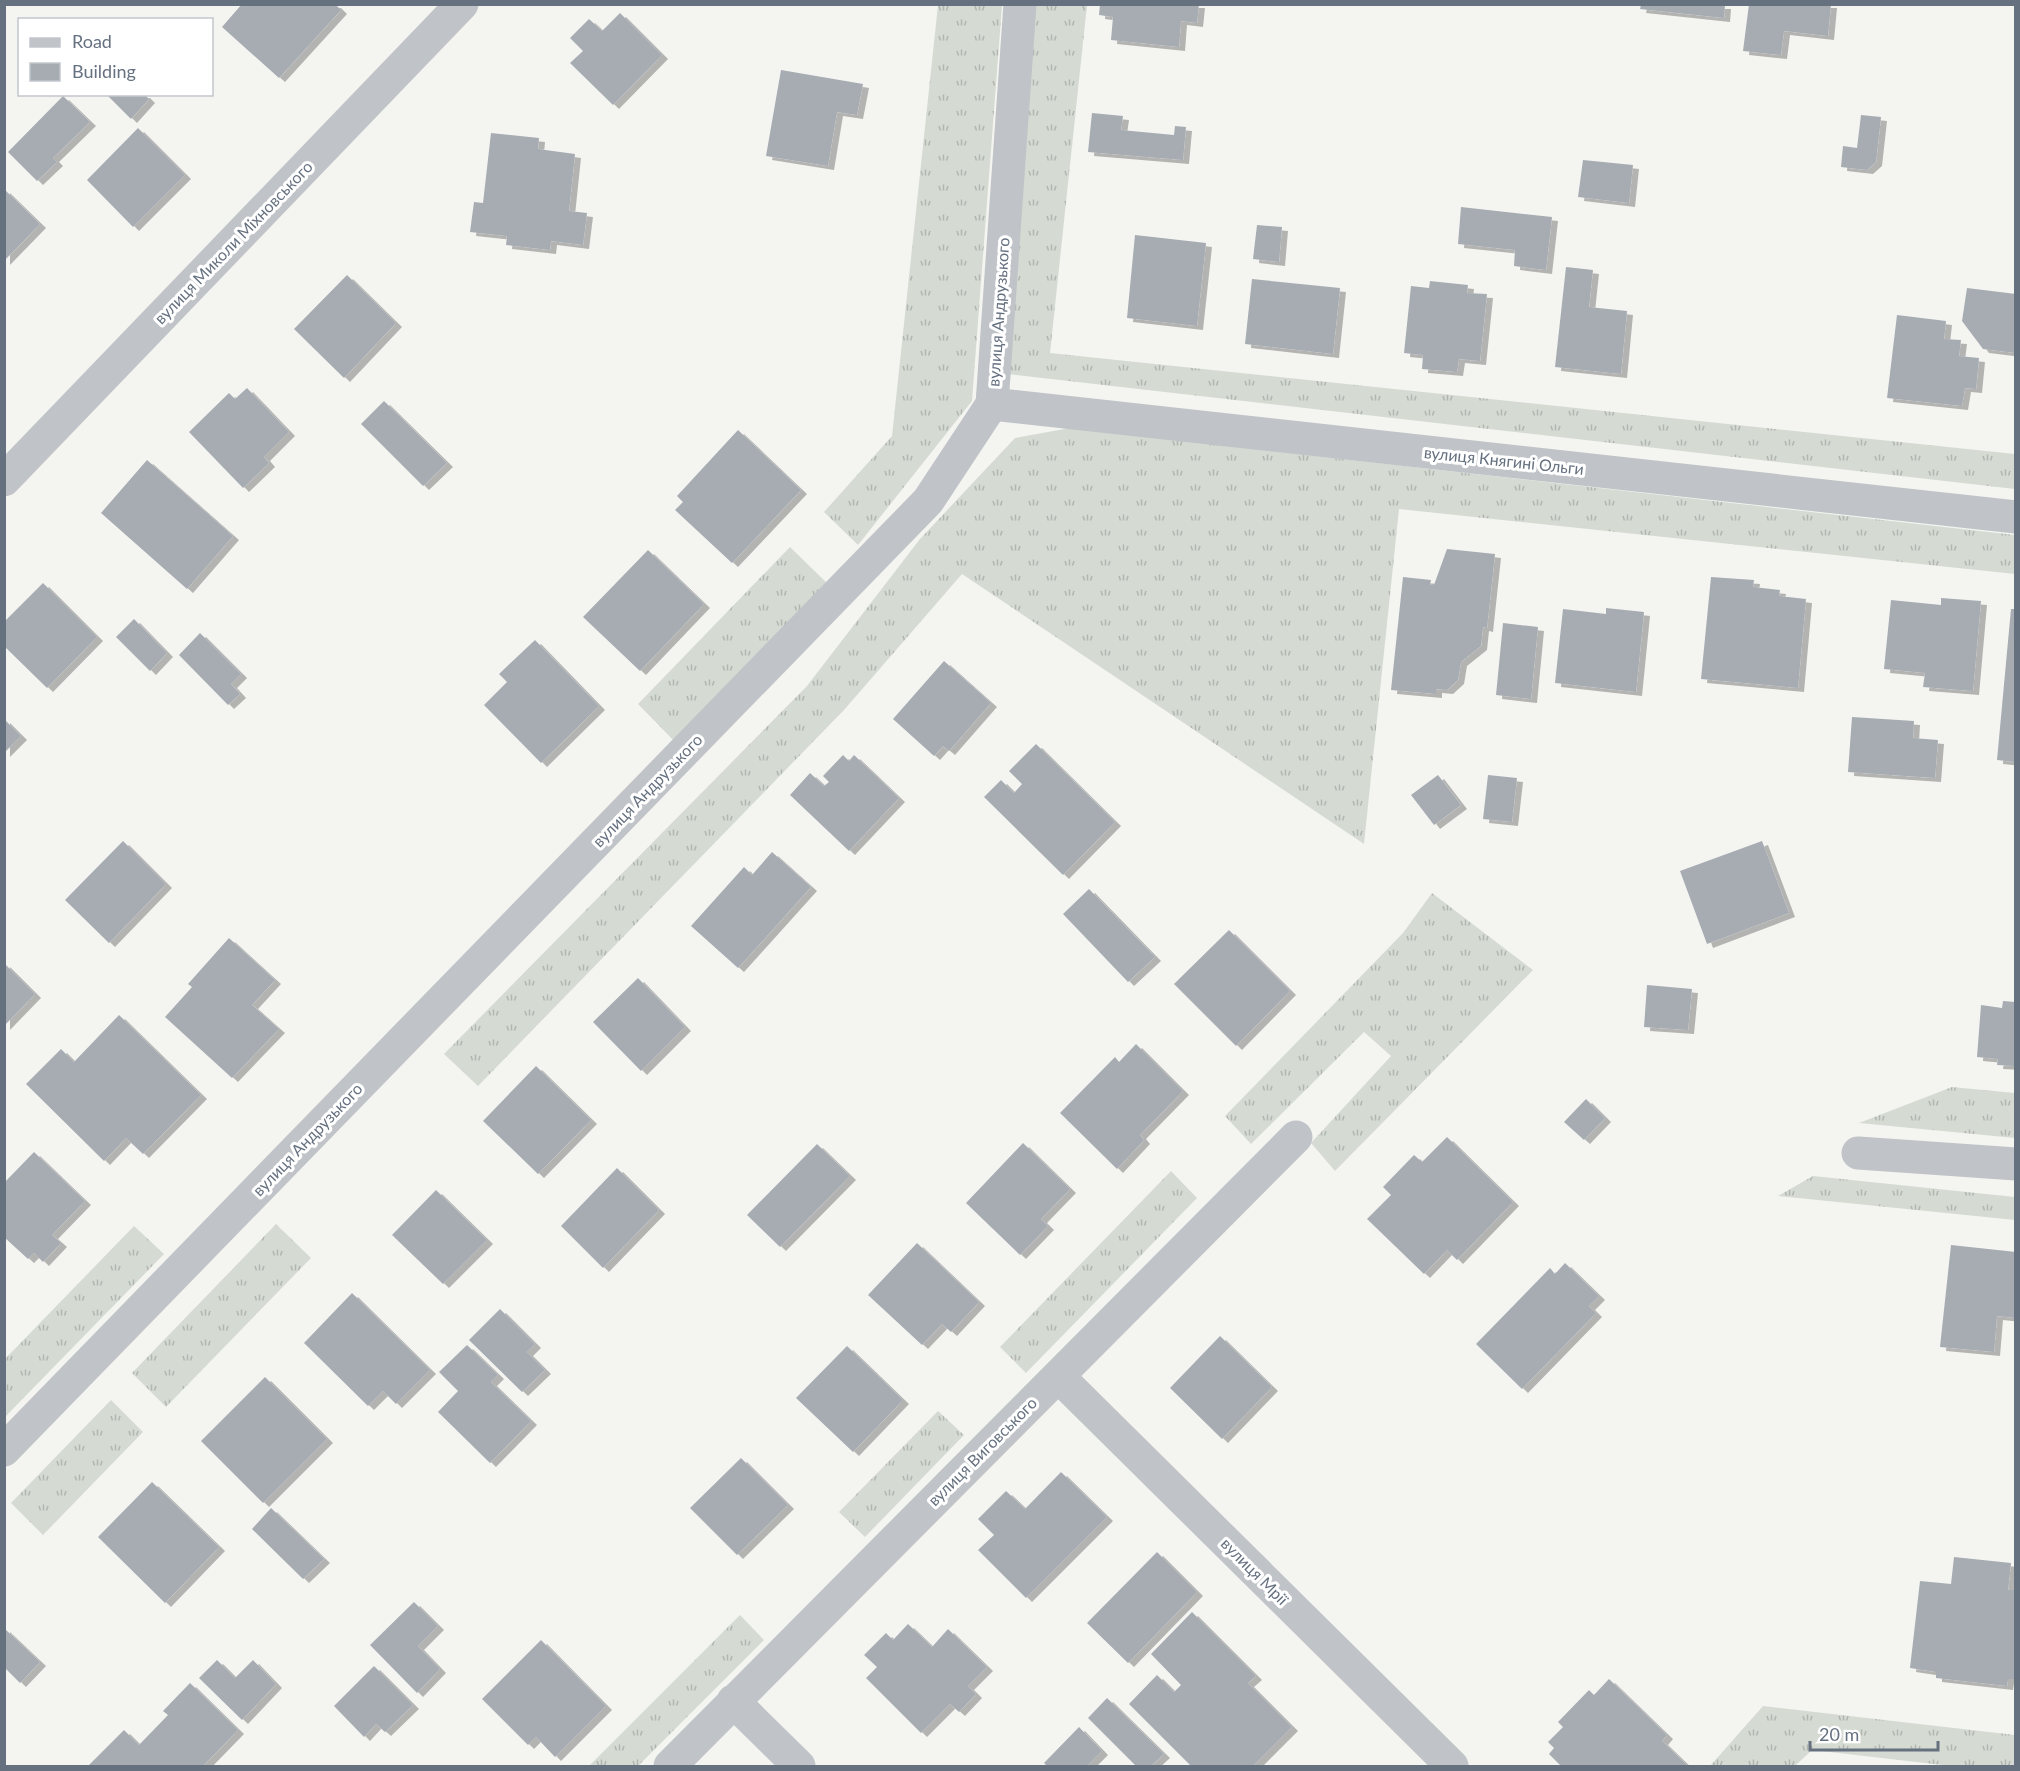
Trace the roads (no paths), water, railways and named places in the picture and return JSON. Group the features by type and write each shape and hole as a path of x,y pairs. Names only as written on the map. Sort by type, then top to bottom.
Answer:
{"street":[{"name":"вулиця Миколи Міхновського","path":"4,480 462,4"},
{"name":"вулиця Андрузького","path":"4,1450 928,501 992,404 1020,4"},
{"name":"вулиця Княгині Ольги","path":"992,404 2016,517"},
{"name":"вулиця Виговського","path":"669,1767 1296,1137"},
{"path":"1858,1153 2016,1164"},
{"name":"вулиця Мрії","path":"1058,1376 1452,1767"},
{"path":"733,1701 799,1767"}]}
